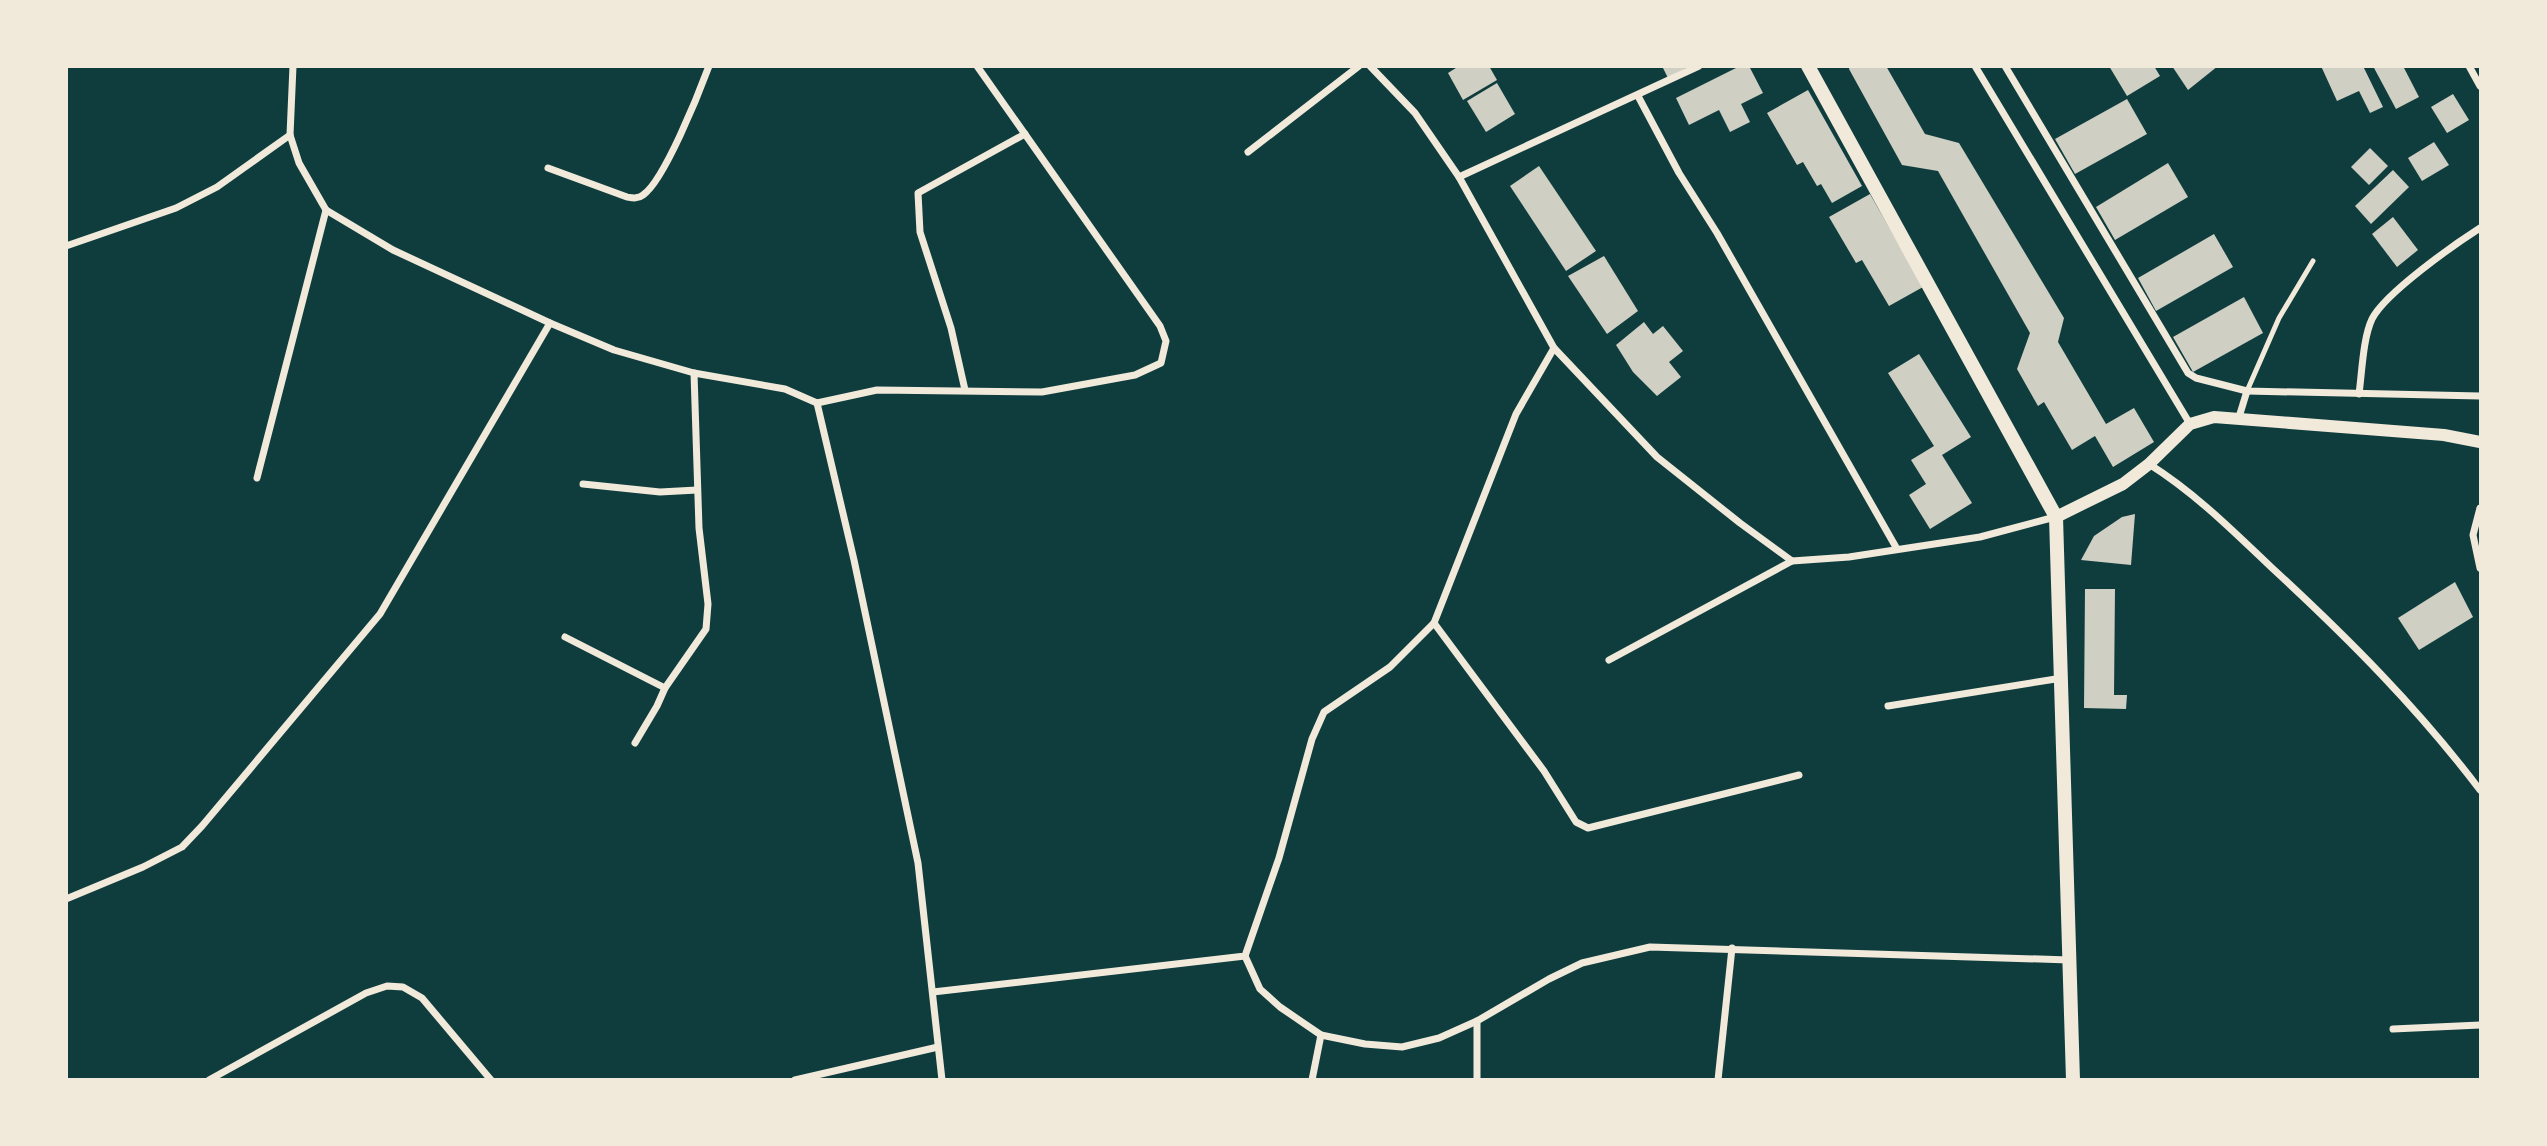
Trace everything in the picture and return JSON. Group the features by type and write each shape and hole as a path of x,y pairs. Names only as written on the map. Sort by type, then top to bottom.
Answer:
{"main road":[{"path":"1808,66 2056,517 2073,1080"}],"street":[{"path":"293,66 290,135 299,163 326,210 393,250 614,350 694,373 785,389 817,403 877,390 1042,392 1135,375 1161,363 1166,341 1160,326 977,66"},
{"path":"548,168 627,197 644,195 661,173 709,66"},
{"path":"1248,152 1360,66"},
{"path":"1370,66 1415,113 1459,177 1554,348 1657,457 1792,561"},
{"path":"1459,177 1699,66"},
{"path":"1975,66 2190,424"},
{"path":"2005,66 2188,373 2196,378 2247,391 2480,396"},
{"path":"2469,66 2480,86"},
{"path":"1638,96 1679,173 1717,233 1897,549"},
{"path":"965,390 951,327 920,232 918,193 1025,134"},
{"path":"66,246 176,208 217,187 290,135"},
{"path":"257,478 326,210"},
{"path":"2359,394 2372,318 2395,291 2480,228"},
{"path":"66,899 143,867 182,847 202,826 380,614 550,323"},
{"path":"1554,348 1516,414 1434,623 1390,667 1324,712 1312,739 1279,858 1245,956 1260,989 1280,1007 1321,1035 1365,1044 1402,1047 1439,1038 1477,1021 1582,963 1650,947 2069,960"},
{"path":"635,743 666,688 706,629 708,604 697,491 694,373"},
{"path":"2239,417 2247,391"},
{"path":"817,403 854,560 918,863 942,1080"},
{"path":"1609,660 1792,561 1849,557 1980,537 2056,517 2123,484 2149,464 2190,424 2214,417 2444,435 2480,442"},
{"path":"2149,464 2180,484 2213,511 2340,631 2393,686 2480,790"},
{"path":"583,484 660,492 697,491"},
{"path":"2480,509 2473,535 2480,568"},
{"path":"1434,623 1544,771 1576,822 1588,828 1799,775"},
{"path":"565,636 666,688"},
{"path":"1888,706 2062,678"},
{"path":"1718,1080 1732,948"},
{"path":"933,992 1245,956"},
{"path":"209,1080 366,993 387,986 403,986 422,998 491,1080"},
{"path":"1477,1021 1477,1080"},
{"path":"2393,1028 2480,1026"},
{"path":"1312,1080 1321,1035"},
{"path":"795,1080 938,1047"}],"lane":[{"path":"2247,391 2279,318 2313,261"}],"building":[{"path":"1459,66 1489,66 1497,80 1463,100 1448,73"},
{"path":"1662,66 1690,66 1668,78"},
{"path":"1740,66 1749,66 1763,93 1741,104 1750,122 1730,132 1719,110 1689,125 1676,98"},
{"path":"1850,66 1886,66 1925,134 1959,143 2064,318 2058,342 2106,424 2134,408 2154,442 2113,467 2095,436 2072,450 2044,402 2038,406 2017,369 2030,333 1938,171 1902,165 1849,69"},
{"path":"2109,66 2154,66 2160,76 2127,96"},
{"path":"2172,66 2218,66 2188,90"},
{"path":"2321,66 2363,66 2383,107 2370,113 2359,91 2337,101"},
{"path":"2373,66 2403,66 2419,97 2396,109"},
{"path":"1497,83 1515,114 1486,132 1467,101"},
{"path":"1808,90 1862,186 1832,203 1821,184 1817,186 1803,162 1797,165 1767,113"},
{"path":"2453,94 2469,120 2447,133 2431,107"},
{"path":"2127,99 2147,134 2075,174 2055,139"},
{"path":"2434,142 2449,165 2422,181 2408,158"},
{"path":"2370,148 2388,166 2369,185 2351,167"},
{"path":"2168,163 2188,197 2115,240 2096,207"},
{"path":"1539,166 1596,251 1566,271 1510,186"},
{"path":"2393,170 2409,187 2371,224 2355,206"},
{"path":"1870,194 1923,287 1889,306 1862,260 1856,263 1829,217"},
{"path":"2393,217 2418,250 2397,267 2372,234"},
{"path":"2214,234 2233,267 2156,311 2138,278"},
{"path":"1604,256 1638,311 1607,334 1568,276"},
{"path":"2244,297 2263,333 2193,372 2173,337"},
{"path":"1644,322 1653,334 1663,326 1683,351 1669,362 1681,377 1657,396 1633,372 1616,345"},
{"path":"1919,354 1971,437 1942,455 1972,503 1930,529 1909,495 1926,484 1911,460 1934,446 1888,373"},
{"path":"2135,514 2131,565 2081,560 2094,536 2122,517"},
{"path":"2455,582 2473,617 2419,650 2398,618"},
{"path":"2085,589 2115,589 2114,695 2127,695 2126,709 2084,708"}]}
